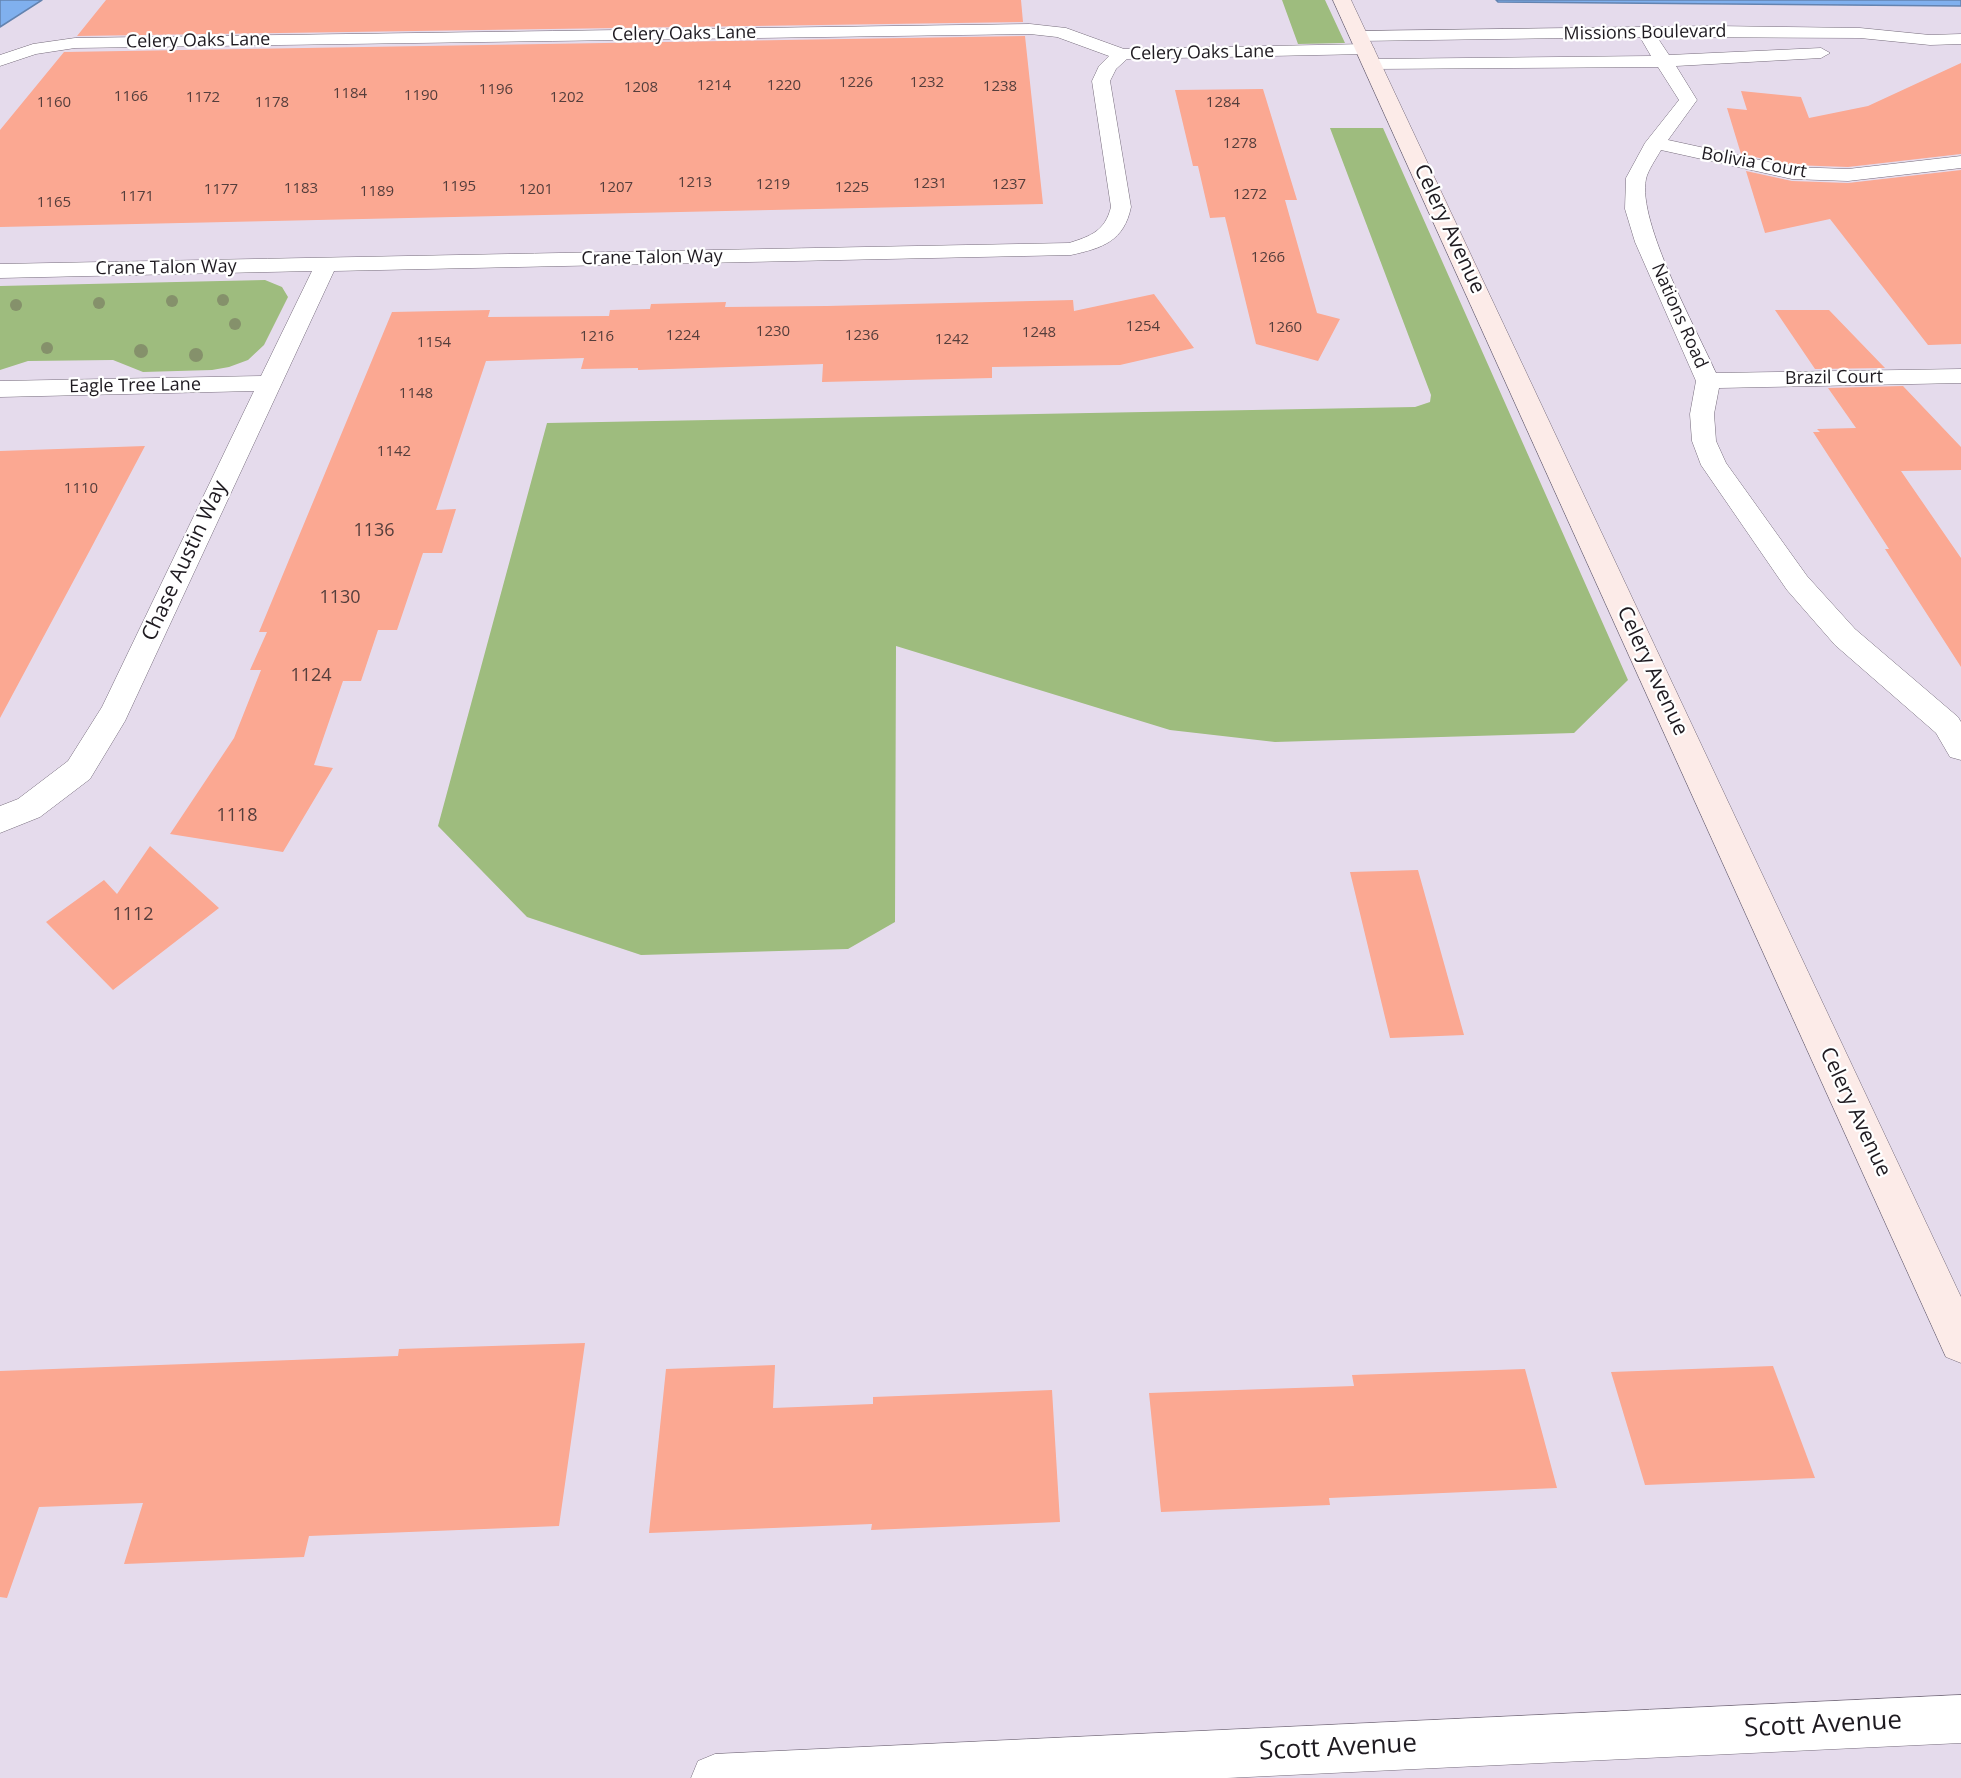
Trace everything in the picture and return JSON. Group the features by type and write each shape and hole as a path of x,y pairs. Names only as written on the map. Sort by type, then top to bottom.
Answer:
{"main road":[{"name":"Celery Avenue","path":"1342,0 1961,1342"}],"street":[{"name":"Celery Oaks Lane","path":"0,61 33,49 75,43 1030,28 1060,32 1122,54 1366,50"},
{"name":"Missions Boulevard","path":"1366,50 1646,33 1860,33 1930,40 1961,39"},
{"name":"Nations Road","path":"1646,33 1688,99 1675,121 1655,143 1636,178 1635,209 1646,242 1708,381 1702,414 1704,441 1714,465 1797,583 1845,637 1956,733"},
{"name":"Missions Boulevard","path":"1865,52 1930,40"},
{"name":"Missions Boulevard","path":"1366,50 1663,61 1842,52"},
{"name":"Crane Talon Way","path":"0,271 1071,249 1096,240 1117,225 1121,207 1101,81 1108,66 1122,54"},
{"name":"Bolivia Court","path":"1655,143 1792,173 1848,176 1961,162"},
{"name":"Chase Austin Way","path":"0,820 29,808 79,770 114,713 326,264"},
{"name":"Brazil Court","path":"1708,381 1961,376"},
{"name":"Eagle Tree Lane","path":"0,389 269,383"},
{"name":"Scott Avenue","path":"715,1778 1944,1719"}],"green space":[{"path":"1282,0 1325,0 1345,43 1298,44"},
{"path":"1330,128 1383,128 1628,680 1574,733 1275,742 1170,730 896,646 895,922 848,949 641,955 527,917 438,826 547,423 1415,407 1430,402 1431,395"},
{"path":"265,280 282,287 288,297 264,345 248,360 229,367 212,370 143,372 113,360 28,361 0,370 0,286"}],"water":[{"path":"0,0 42,0 0,27"},
{"path":"1496,0 1961,0 1961,6 1498,2"}],"building":[{"path":"106,0 1021,0 1023,22 77,36"},
{"path":"1025,36 1043,204 0,227 0,130 64,52"},
{"path":"1961,63 1961,154 1848,167 1792,165 1741,154 1727,108 1747,110 1741,91 1801,97 1809,118 1868,106"},
{"path":"1263,89 1297,200 1285,200 1317,313 1340,319 1318,361 1256,344 1225,217 1210,218 1198,166 1193,166 1175,90"},
{"path":"1961,170 1961,344 1928,345 1830,219 1765,233 1746,171 1792,181 1848,183"},
{"path":"1154,294 1194,348 1120,365 992,367 992,378 822,382 823,364 638,370 638,368 581,369 584,358 486,361 436,510 456,509 442,553 423,553 397,630 378,630 361,681 343,681 314,765 333,768 283,852 170,834 234,738 261,670 250,670 267,632 259,632 392,312 490,310 488,317 609,316 610,310 650,309 651,304 726,302 725,307 1073,300 1074,311"},
{"path":"1775,310 1829,310 1885,368 1815,369"},
{"path":"1903,386 1961,447 1961,470 1901,471 1961,558 1961,667 1885,549 1889,549 1813,432 1820,432 1817,429 1856,428 1828,388"},
{"path":"145,446 89,552 0,718 0,451"},
{"path":"150,846 219,908 113,990 46,922 104,880 117,894"},
{"path":"1418,870 1464,1035 1390,1038 1350,872"},
{"path":"585,1343 559,1526 309,1536 304,1557 124,1564 143,1503 39,1507 7,1598 0,1597 0,1371 398,1356 399,1349"},
{"path":"775,1365 773,1408 873,1404 873,1397 1052,1390 1060,1522 871,1530 872,1524 649,1533 666,1369"},
{"path":"1773,1366 1815,1478 1645,1485 1611,1372"},
{"path":"1525,1369 1557,1488 1329,1498 1330,1505 1161,1512 1149,1393 1354,1386 1352,1375"}]}
